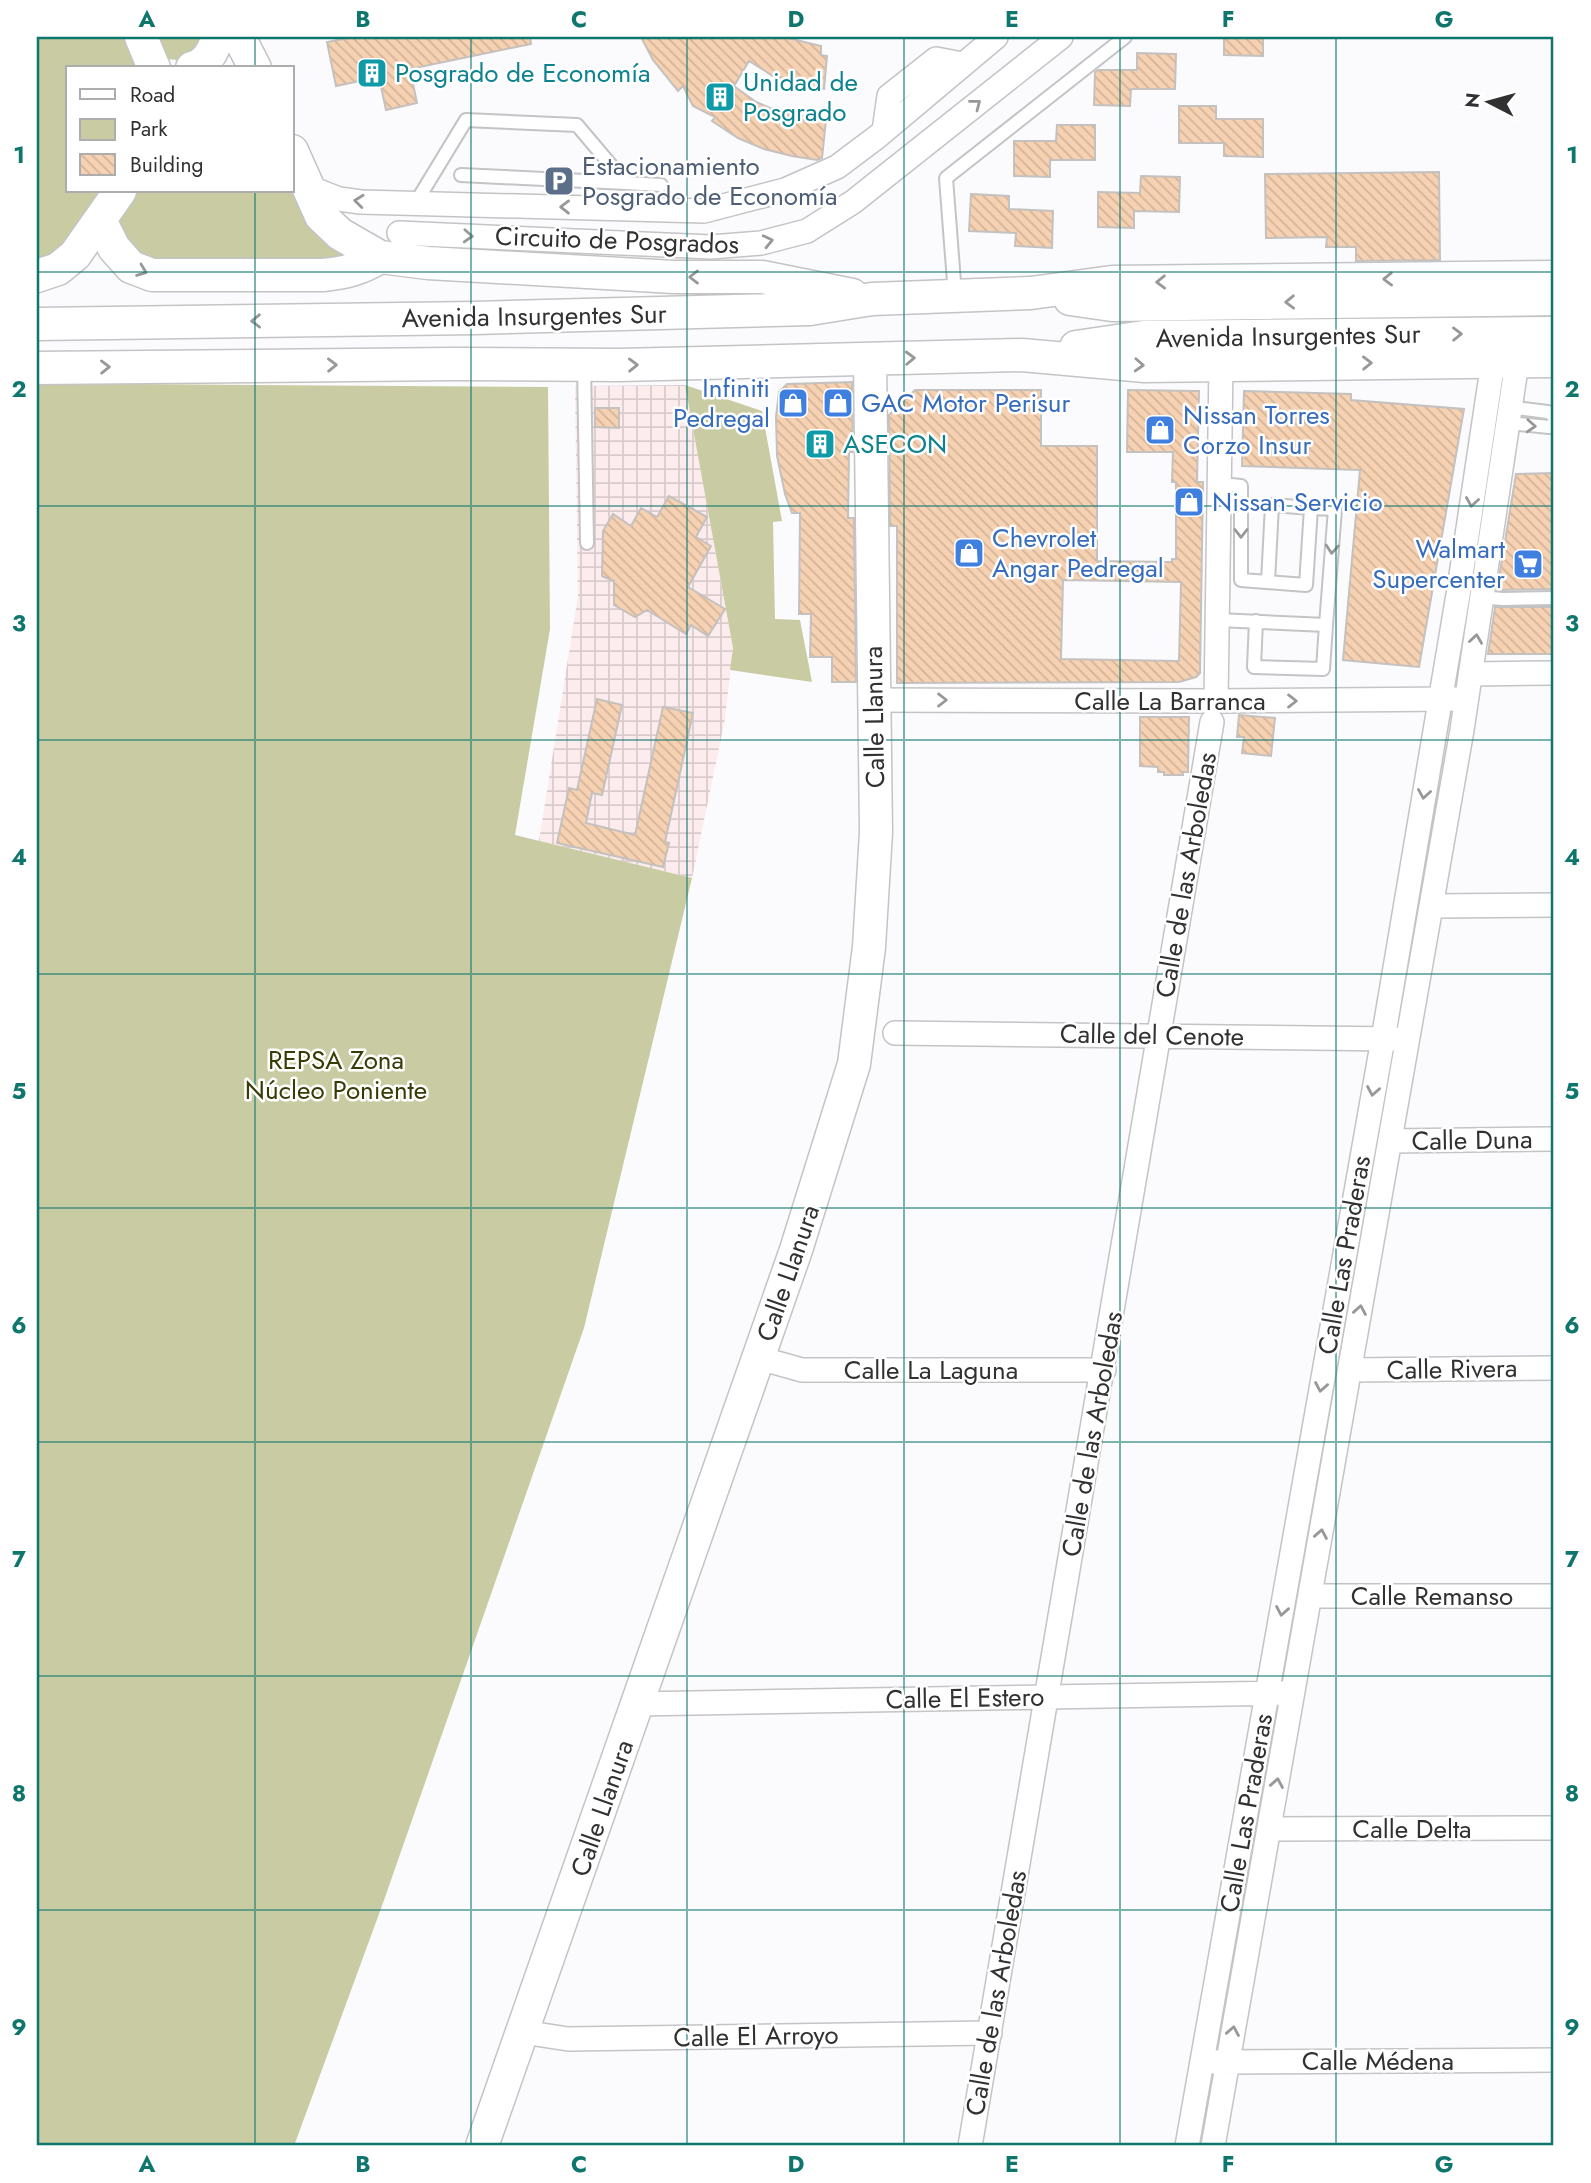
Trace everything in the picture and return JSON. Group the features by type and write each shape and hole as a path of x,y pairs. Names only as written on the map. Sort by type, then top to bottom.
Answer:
{"main road":[{"path":"200,66 214,49 217,37"},
{"path":"239,37 254,66"},
{"path":"294,156 321,216 340,234 380,257 428,263 674,277 762,277 872,299"},
{"path":"37,276 58,269 75,255 119,192"},
{"path":"100,220 114,248 131,267 152,275 323,275 356,269 380,257"},
{"name":"Avenida Insurgentes Sur","path":"37,324 810,309 872,299 1031,293 1112,282 1554,277"},
{"name":"Avenida Insurgentes Sur","path":"1031,293 1112,305 1554,299"},
{"name":"Avenida Insurgentes Sur","path":"1022,355 1144,337 1554,333"},
{"name":"Avenida Insurgentes Sur","path":"37,368 584,365 1022,355 1144,366 1554,361"},
{"name":"Calle Llanura","path":"482,2146 759,1358 849,1086 859,1035 874,886 876,832 870,359"}],"street":[{"name":"Circuito de Posgrados","path":"306,186 339,199 360,202 704,211 786,190 836,167 884,131 996,37"},
{"name":"Circuito de Posgrados","path":"399,233 711,247 761,243 807,231 853,202 1061,37"},
{"path":"884,131 889,96 936,59 962,64"},
{"path":"913,106 912,118 918,129 928,134 940,133"},
{"path":"864,147 877,149 886,159 883,172 876,182"},
{"path":"380,257 399,233 415,204"},
{"name":"Calle Las Praderas","path":"1187,2146 1382,1039 1458,594 1487,405 1505,362"},
{"name":"Calle Las Praderas","path":"1213,2146 1471,674 1509,416 1505,362"},
{"name":"Calle de las Arboledas","path":"970,2146 1214,712 1221,484 1221,365"},
{"path":"1471,674 1554,673"},
{"name":"Calle La Barranca","path":"873,700 1214,712 1467,698"},
{"path":"1431,906 1554,905"},
{"name":"Calle del Cenote","path":"895,1033 1408,1040"},
{"name":"Calle Duna","path":"1390,1141 1554,1139"},
{"name":"Calle La Laguna","path":"759,1358 802,1370 1104,1370"},
{"name":"Calle Rivera","path":"1350,1370 1554,1368"},
{"name":"Calle Remanso","path":"1310,1596 1554,1596"},
{"name":"Calle El Estero","path":"637,1704 1293,1693"},
{"name":"Calle Delta","path":"1269,1829 1554,1828"},
{"name":"Calle El Arroyo","path":"523,2032 568,2039 990,2033"},
{"name":"Calle Médena","path":"1202,2063 1554,2060"}],"lane":[{"path":"955,296 946,178 1125,37"},
{"path":"415,204 466,120 577,125 626,183"},
{"path":"461,175 662,185"},
{"path":"584,365 587,543"},
{"path":"1487,405 1509,416 1549,427 1554,424"},
{"path":"1509,416 1548,412 1554,416"},
{"path":"1479,460 1502,464"},
{"path":"1221,484 1241,486 1241,580 1306,584 1311,508"},
{"path":"1256,621 1254,667 1323,669 1335,509 1272,505 1268,582"},
{"path":"1458,594 1503,599 1554,598"},
{"path":"1218,620 1326,625"}],"shaded area":[{"path":"685,385 733,648 725,719 692,878 539,841 578,596 575,386"}],"green space":[{"path":"37,37 126,37 138,66 66,66 66,192 99,192 53,261 37,265"},
{"path":"154,37 201,37 203,43 189,61 166,59"},
{"path":"294,190 345,253 334,263 158,268 117,236 112,215 127,192"},
{"name":"REPSA Zona Núcleo Poniente","path":"37,385 548,387 550,629 515,835 692,878 584,1328 383,1903 294,2146 37,2146"},
{"path":"685,385 762,411 782,521 773,522 775,619 800,620 812,682 730,670 733,648"}],"building":[{"name":"Posgrado de Economía","path":"354,37 530,37 531,44 410,69 417,103 386,110 379,77 336,86 327,42"},
{"name":"Unidad de Posgrado","path":"641,37 784,37 821,46 821,55 827,56 824,89 802,87 773,76 749,61 734,86 756,102 777,111 826,120 822,158 817,160 764,149 738,138 712,121 715,117 693,106 683,86 678,91 653,60"},
{"path":"1224,37 1263,37 1263,56 1224,55"},
{"path":"1137,53 1176,54 1175,89 1131,89 1130,106 1094,105 1095,72 1137,70"},
{"path":"1179,106 1216,106 1216,119 1263,119 1263,157 1224,156 1224,143 1179,143"},
{"path":"1057,125 1095,125 1095,160 1050,160 1050,177 1014,176 1014,141 1056,141"},
{"path":"1439,172 1440,260 1356,261 1356,247 1326,247 1327,237 1266,238 1265,174"},
{"path":"1141,176 1180,177 1179,212 1134,211 1134,228 1098,227 1098,192 1140,193"},
{"path":"971,194 1009,196 1009,209 1053,211 1052,248 1015,246 1016,233 969,231"},
{"path":"852,382 853,452 849,452 848,518 854,518 856,682 832,682 832,657 810,657 811,614 799,614 800,513 792,513 785,494 777,456 776,417 779,392 787,384"},
{"name":"Chevrolet Angar Pedregal","path":"915,390 1041,390 1041,446 1097,446 1097,561 1172,562 1172,559 1176,559 1176,482 1172,482 1173,452 1127,452 1128,390 1199,391 1197,482 1203,482 1200,673 1196,677 1179,682 897,683 897,526 890,526 889,415","holes":["1063,580 1181,582 1179,661 1061,659"]},
{"path":"1244,391 1351,394 1351,400 1464,409 1419,667 1343,660 1360,470 1242,466"},
{"path":"595,408 619,408 619,428 595,427"},
{"path":"1554,473 1554,589 1497,590 1516,474"},
{"path":"669,496 707,517 696,537 711,546 688,587 725,609 708,636 691,625 686,634 647,610 635,617 614,605 614,581 602,576 603,531 613,514 631,526 641,508 657,517"},
{"path":"1495,607 1554,607 1554,654 1488,654"},
{"path":"597,699 622,705 602,795 592,793 586,823 635,835 663,707 693,713 665,842 669,843 663,867 557,843 569,788 577,790"},
{"path":"1239,715 1275,718 1271,756 1242,753 1244,737 1237,737"},
{"path":"1140,717 1189,717 1188,772 1183,772 1183,775 1164,775 1164,772 1158,772 1158,767 1140,766"}],"place":[{"name":"Posgrado de Economía","path":"372,73"},
{"name":"Unidad de Posgrado","path":"720,97"},
{"name":"Estacionamiento Posgrado de Economía","path":"559,181"},
{"name":"Infiniti Pedregal","path":"793,403"},
{"name":"GAC Motor Perisur","path":"838,403"},
{"name":"Nissan Torres Corzo Insur","path":"1160,430"},
{"name":"ASECON","path":"820,444"},
{"name":"Nissan Servicio","path":"1189,502"},
{"name":"Chevrolet Angar Pedregal","path":"969,553"},
{"name":"Walmart Supercenter","path":"1528,564"}]}
